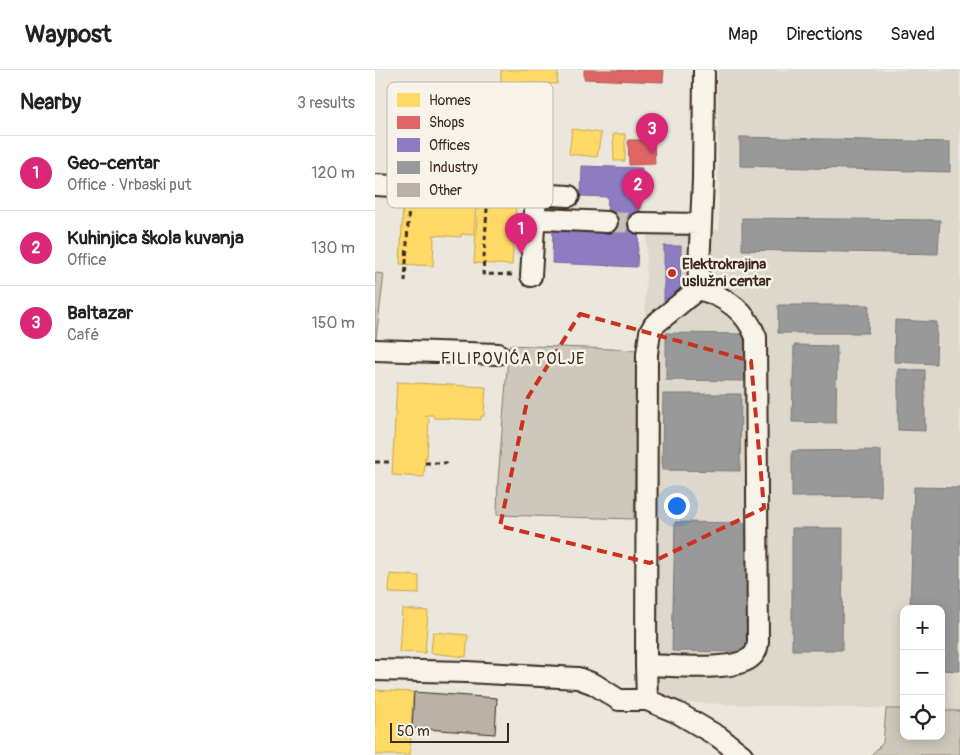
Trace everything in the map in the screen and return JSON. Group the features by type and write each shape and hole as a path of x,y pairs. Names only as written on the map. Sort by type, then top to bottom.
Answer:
{"street":[{"path":"647,700 647,354 650,332 654,324 698,290 704,70"},
{"path":"553,195 569,196"},
{"path":"531,276 535,208"},
{"path":"543,219 607,222"},
{"path":"639,223 701,224"},
{"path":"646,665 720,666 737,664 749,660 755,654 758,642 756,337 752,327 742,314 725,299 698,290"},
{"path":"375,350 498,354"},
{"path":"375,670 467,672 578,678 594,684 619,700 647,700 678,713 719,737 742,755"}],"path":[{"path":"405,282 408,208"},
{"path":"486,208 483,274 531,276"},
{"path":"375,462 393,462"},
{"path":"425,463 447,463"}],"highlighted area":[{"path":"580,314 751,361 764,508 650,563 500,526 528,397"}],"shaded area":[{"path":"717,70 960,70 960,711 945,711 945,605 900,605 900,709 651,702 656,315 645,315 647,234 699,233 719,230"},
{"path":"375,273 384,274 376,339 375,339"},
{"path":"509,345 638,350 634,519 497,515"},
{"path":"886,709 900,709 900,740 945,740 945,711 960,711 960,755 871,755 883,743"}],"building: Homes":[{"path":"501,70 558,70 557,84 553,84 553,82 501,82"},
{"path":"572,129 601,133 597,157 569,154"},
{"path":"613,134 625,134 625,161 614,161"},
{"path":"403,208 476,208 474,235 461,234 461,237 434,235 433,266 400,264"},
{"path":"478,208 516,208 512,265 474,263"},
{"path":"397,382 486,387 484,416 481,416 481,420 434,418 433,415 426,415 429,418 424,477 392,475"},
{"path":"390,574 419,576 419,594 389,593"},
{"path":"402,609 428,611 425,653 399,652"},
{"path":"433,632 468,635 466,657 431,653"},
{"path":"375,690 413,692 410,755 375,755"}],"building: Shops":[{"path":"584,70 664,70 663,82 584,79"},
{"path":"628,140 654,140 655,164 629,165"}],"building: Offices":[{"path":"582,166 642,168 637,267 552,263 553,227 606,229 608,197 581,196"},
{"name":"Elektrokrajina uslužni centar","path":"664,246 681,246 680,301 664,301"}],"building: Industry":[{"path":"740,137 950,142 950,172 740,166"},
{"path":"742,218 940,220 938,254 742,250"},
{"path":"778,305 869,305 868,333 778,333"},
{"path":"895,320 937,322 936,364 894,362"},
{"path":"666,333 746,334 745,381 666,380"},
{"path":"794,345 837,346 836,423 792,422"},
{"path":"898,369 925,370 925,431 898,430"},
{"path":"663,394 741,394 740,471 662,470"},
{"path":"881,450 881,496 792,497 792,451"},
{"path":"914,487 960,488 960,671 945,670 945,605 910,605"},
{"path":"675,522 749,523 746,652 672,651"},
{"path":"792,528 843,528 842,650 792,650"}],"building: Other":[{"path":"414,692 497,698 495,734 412,728"}],"tunnel":[{"path":"607,222 639,223"}],"place":[{"name":"Baltazar","path":"652,154"},
{"name":"Kuhinjica škola kuvanja","path":"638,210"},
{"name":"Geo-centar","path":"521,254"},
{"name":"Elektrokrajina uslužni centar","path":"672,273"}],"district":[{"name":"FILIPOVIĆA POLJE","path":"513,359"}]}
